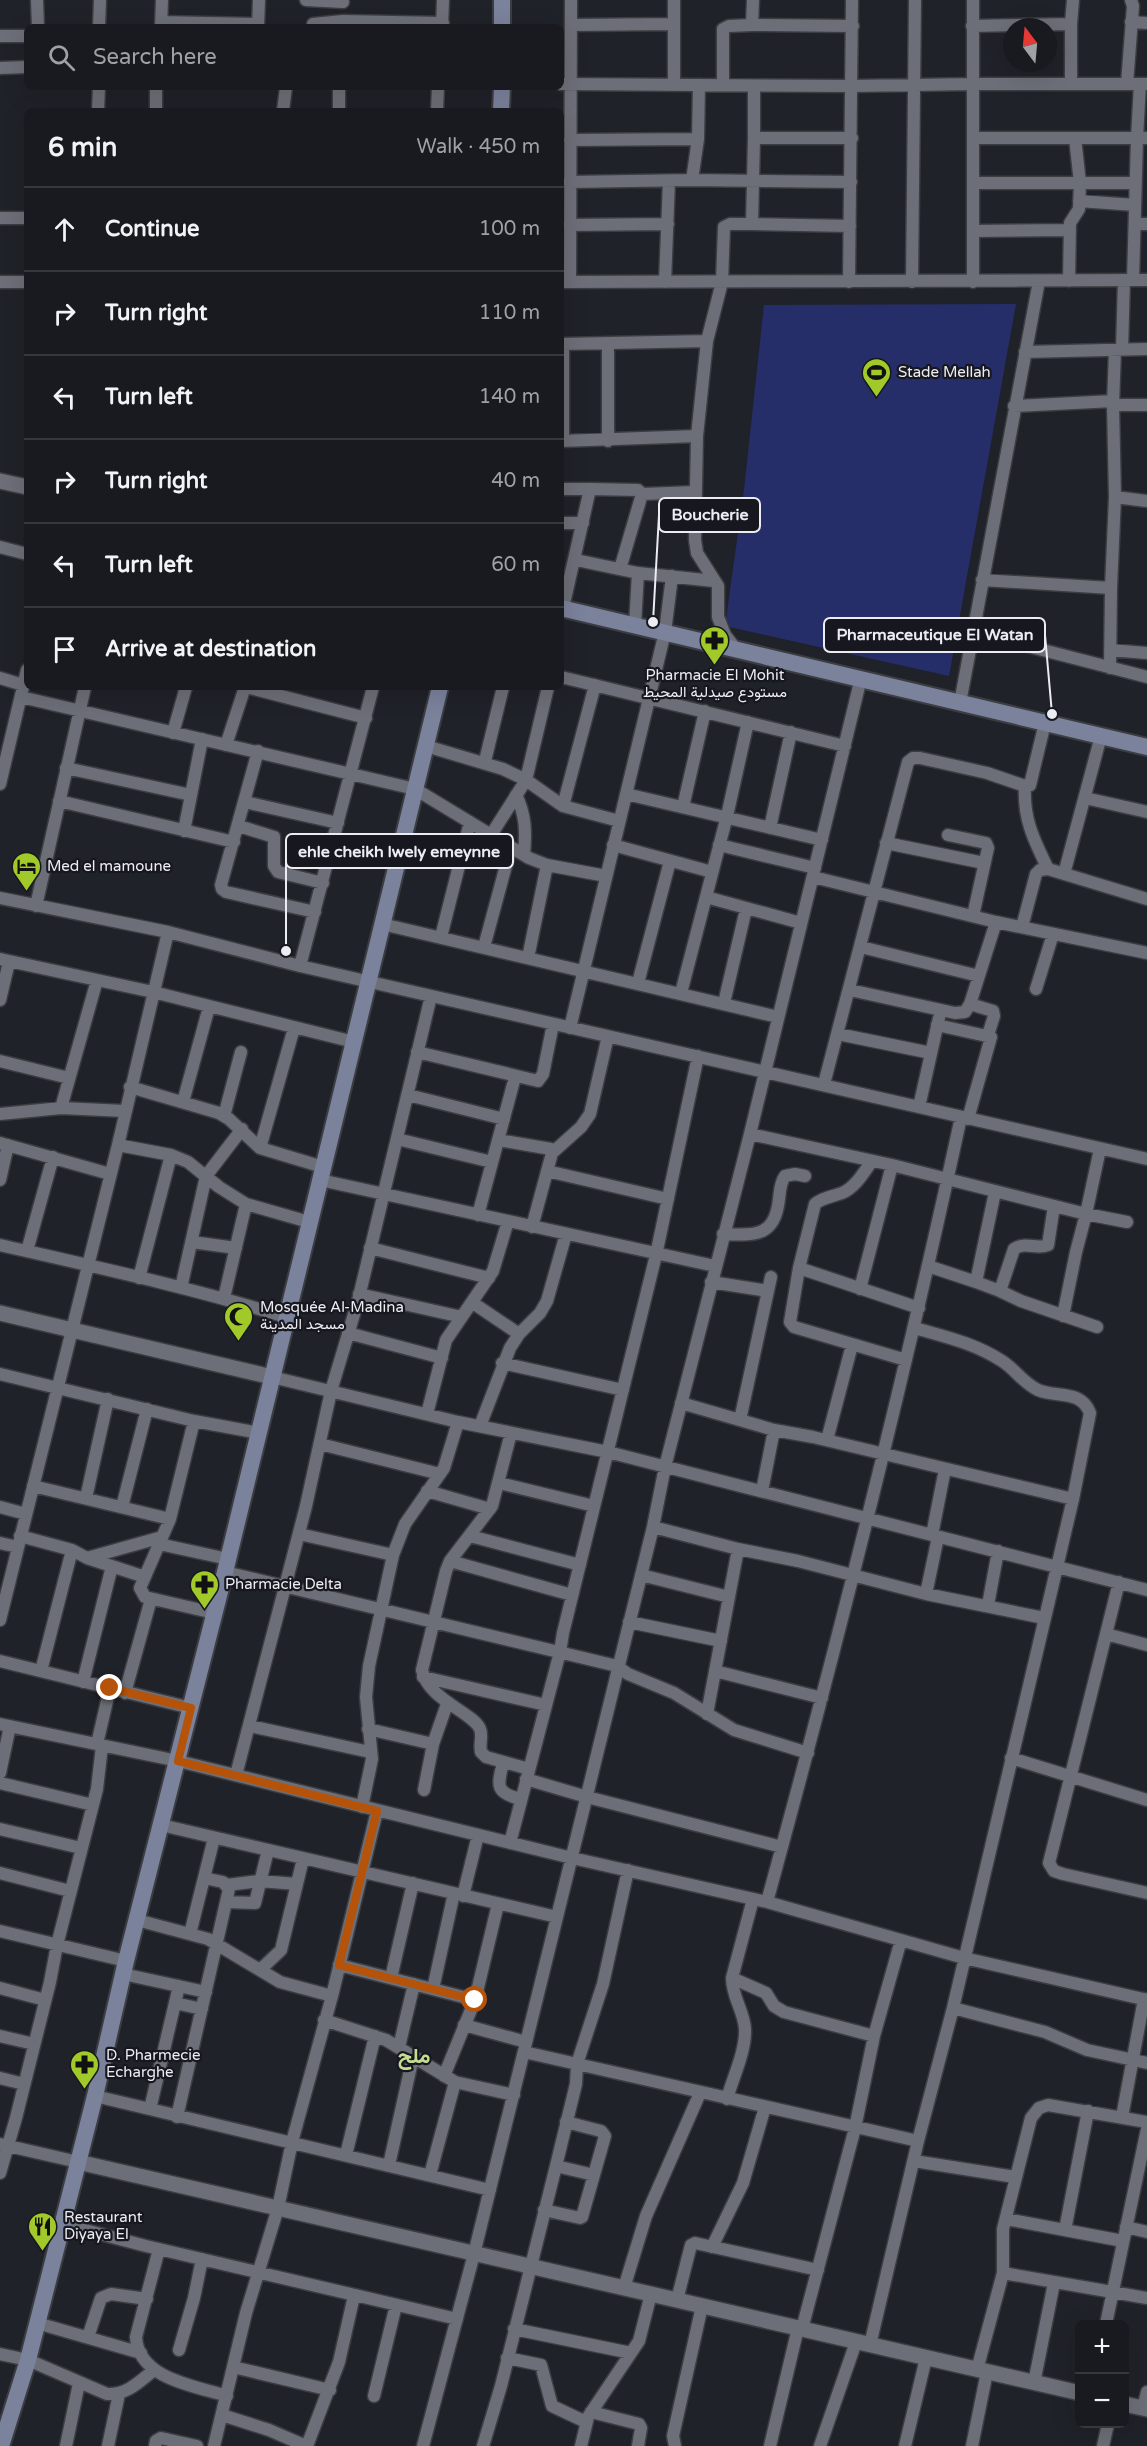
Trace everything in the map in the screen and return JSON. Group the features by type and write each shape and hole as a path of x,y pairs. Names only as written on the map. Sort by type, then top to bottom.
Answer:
{"main road":[{"path":"502,0 502,24"},
{"path":"501,108 502,90"},
{"path":"564,608 1147,747"},
{"path":"1,2446 4,2417 28,2360 95,2096 124,1968 259,1433 439,690"}],"street":[{"path":"37,0 38,24"},
{"path":"99,0 99,24"},
{"path":"161,24 162,0"},
{"path":"258,24 259,0"},
{"path":"306,0 343,1 343,21"},
{"path":"312,0 312,24"},
{"path":"442,24 443,0"},
{"path":"571,0 565,84 570,140 570,225 565,282 1147,280"},
{"path":"674,85 675,0"},
{"path":"752,24 753,0"},
{"path":"849,282 852,0"},
{"path":"912,282 915,0"},
{"path":"972,0 973,282"},
{"path":"1071,84 1073,0"},
{"path":"1110,668 1115,497 1113,403 1128,280 1141,224 1135,205 1135,183 1141,165 1142,138 1131,0"},
{"path":"320,24 343,21 417,24"},
{"path":"1131,22 1147,23"},
{"path":"571,25 674,24"},
{"path":"723,86 723,29 729,26 752,24 852,26"},
{"path":"972,26 1071,24"},
{"path":"0,36 24,36"},
{"path":"0,68 24,67"},
{"path":"565,84 699,86 1138,84"},
{"path":"692,180 698,139 699,86"},
{"path":"752,224 754,86"},
{"path":"98,108 99,90"},
{"path":"156,90 156,108"},
{"path":"283,108 286,90"},
{"path":"339,90 339,108"},
{"path":"437,108 438,90"},
{"path":"754,138 852,138"},
{"path":"973,138 1142,138"},
{"path":"1069,281 1071,221 1079,209 1080,183 1075,138"},
{"path":"570,140 698,139"},
{"path":"570,182 692,180 851,183"},
{"path":"665,282 669,181"},
{"path":"973,183 1135,183"},
{"path":"1079,201 1135,205"},
{"path":"0,218 24,218"},
{"path":"570,225 668,224"},
{"path":"735,648 725,635 718,617 718,586 697,554 695,492 697,436 707,341 722,282 724,227 730,224 850,226"},
{"path":"973,231 1070,230"},
{"path":"960,703 1039,281"},
{"path":"0,282 24,282"},
{"path":"564,344 707,341"},
{"path":"608,343 608,441"},
{"path":"1025,352 1147,349"},
{"path":"1014,406 1113,403 1147,405"},
{"path":"564,441 697,436"},
{"path":"0,481 24,486"},
{"path":"564,489 638,490 642,494 695,492"},
{"path":"564,601 576,560 590,489"},
{"path":"620,569 642,494"},
{"path":"1115,497 1147,501"},
{"path":"564,523 583,524"},
{"path":"0,547 24,553"},
{"path":"576,560 638,573 714,581"},
{"path":"634,625 638,573"},
{"path":"570,1028 665,632 672,576"},
{"path":"982,580 1111,588"},
{"path":"973,632 1147,677"},
{"path":"1110,650 1147,653"},
{"path":"0,678 24,679"},
{"path":"564,678 845,746"},
{"path":"423,2446 514,2095 617,1666 653,1527 665,1467 714,1266 750,1134 861,678"},
{"path":"0,784 5,737 24,682"},
{"path":"563,806 595,685"},
{"path":"44,690 79,711 415,789 524,855 547,865 606,876"},
{"path":"36,906 84,690"},
{"path":"173,733 185,690"},
{"path":"226,745 245,690"},
{"path":"258,690 366,718"},
{"path":"300,966 372,690"},
{"path":"485,762 502,690"},
{"path":"491,835 526,780 547,690"},
{"path":"683,807 705,711"},
{"path":"681,993 727,816 748,722"},
{"path":"824,1084 908,762 913,758 987,774 1025,786 1032,782 1045,723"},
{"path":"770,828 790,732"},
{"path":"1064,874 1101,736"},
{"path":"183,831 202,739"},
{"path":"426,746 485,762 526,780 563,806 619,821"},
{"path":"258,751 221,885 222,889 226,892 315,912"},
{"path":"66,768 191,795"},
{"path":"1025,786 1026,819 1048,869"},
{"path":"626,794 822,840"},
{"path":"516,795 523,809 526,830 524,855"},
{"path":"1085,798 1147,812"},
{"path":"59,801 234,842"},
{"path":"245,802 338,823"},
{"path":"441,937 471,822"},
{"path":"239,826 274,837 274,866 278,872 323,883"},
{"path":"948,835 986,843 988,848 973,916"},
{"path":"886,843 984,863"},
{"path":"614,845 712,872"},
{"path":"719,845 873,892 996,922 1147,953"},
{"path":"484,947 511,847"},
{"path":"638,983 670,861"},
{"path":"528,958 547,865"},
{"path":"1022,927 1036,874 1040,870 1048,869 1147,898"},
{"path":"706,897 801,923"},
{"path":"0,898 168,932 368,982 1147,1159"},
{"path":"724,1003 746,909"},
{"path":"850,990 955,1013 965,1012 970,1004 996,922"},
{"path":"382,924 778,1017"},
{"path":"0,1620 168,932"},
{"path":"1036,989 1053,934"},
{"path":"861,947 979,976"},
{"path":"0,1000 5,960 153,992 354,1042"},
{"path":"61,1108 97,980"},
{"path":"236,1775 299,1534 331,1391 384,1195 431,996"},
{"path":"767,1902 884,1454 915,1328 947,1180 964,1118 991,1040 988,1035 994,1016 993,1011 970,1004"},
{"path":"183,1102 208,1006"},
{"path":"919,1107 941,1010"},
{"path":"417,1052 532,1081 541,1079 553,1024"},
{"path":"938,1025 988,1035"},
{"path":"260,1148 294,1028"},
{"path":"838,1034 931,1053"},
{"path":"532,1227 552,1153 581,1127 590,1114 608,1036"},
{"path":"224,1116 241,1052"},
{"path":"510,1843 560,1652 656,1255 698,1056"},
{"path":"0,1060 69,1078"},
{"path":"478,1215 515,1077"},
{"path":"130,1087 224,1116 242,1129 260,1148 321,1174 384,1195 714,1266"},
{"path":"408,1095 504,1119"},
{"path":"0,1114 61,1108 125,1111"},
{"path":"182,1288 206,1176 242,1129"},
{"path":"750,1134 892,1165 995,1192 1127,1222"},
{"path":"397,1139 492,1162"},
{"path":"498,1140 548,1147 552,1153"},
{"path":"0,1180 4,1144 110,1174"},
{"path":"117,1145 171,1155 188,1162 219,1187 246,1204 309,1222"},
{"path":"1063,1316 1100,1149"},
{"path":"139,1278 171,1155"},
{"path":"27,1251 53,1157"},
{"path":"872,1161 860,1177 844,1192 822,1198 815,1204 799,1268 790,1322 794,1328 906,1360"},
{"path":"860,1289 892,1165"},
{"path":"547,1171 668,1199"},
{"path":"723,1234 757,1234 770,1226 778,1213 781,1182 785,1176 795,1174 806,1176"},
{"path":"976,1282 995,1192"},
{"path":"224,1298 246,1204"},
{"path":"1000,1291 1014,1249 1024,1244 1044,1247 1048,1245 1054,1206"},
{"path":"427,1414 447,1340 489,1278 496,1263 508,1221"},
{"path":"480,1426 502,1363 519,1334 540,1313 547,1300 566,1234"},
{"path":"192,1242 236,1248"},
{"path":"0,1245 224,1298 286,1317"},
{"path":"370,1248 489,1278"},
{"path":"928,1266 1097,1327"},
{"path":"799,1268 919,1308"},
{"path":"740,1420 771,1277"},
{"path":"711,1282 768,1291"},
{"path":"359,1294 462,1317"},
{"path":"472,1303 519,1334"},
{"path":"0,1313 458,1422 608,1452 1147,1590"},
{"path":"820,2446 863,2343 914,2162 953,2008 1073,1499 1090,1413 1088,1406 1075,1396 1041,1391 1027,1384 1011,1367 976,1346 915,1328"},
{"path":"348,1333 442,1358"},
{"path":"827,1440 852,1345"},
{"path":"502,1363 623,1390"},
{"path":"0,1374 194,1421 259,1433"},
{"path":"86,1498 108,1399"},
{"path":"681,1403 774,1430 827,1440 1073,1499"},
{"path":"122,1507 147,1409"},
{"path":"194,1421 170,1519 140,1588 141,1594 151,1599 214,1613"},
{"path":"362,1807 372,1759 366,1697 381,1608 393,1555 405,1524 444,1468 458,1422"},
{"path":"762,1491 774,1430"},
{"path":"511,1433 490,1509 450,1561 446,1571 435,1621 423,1660 423,1677 447,1704 475,1720 482,1737 481,1752 486,1757 586,1797 782,1847"},
{"path":"320,1444 440,1474"},
{"path":"926,1594 945,1469"},
{"path":"499,1483 594,1506"},
{"path":"33,1486 170,1519"},
{"path":"427,1491 490,1509"},
{"path":"0,1507 26,1514"},
{"path":"653,1527 738,1550 798,1561 926,1594 1044,1618"},
{"path":"299,1534 393,1555"},
{"path":"470,1536 580,1565"},
{"path":"87,1558 161,1540 286,1585 617,1666 628,1674 674,1693 734,1730 808,1752"},
{"path":"0,1543 19,1542 72,1550 87,1558 145,1577"},
{"path":"40,1671 72,1550"},
{"path":"706,1714 738,1550"},
{"path":"988,1605 998,1551"},
{"path":"450,1561 572,1595"},
{"path":"83,1682 112,1566"},
{"path":"641,1575 729,1597"},
{"path":"1119,1582 1049,1863 1054,1871 1063,1874 1147,1893"},
{"path":"125,1693 151,1599"},
{"path":"629,1622 721,1641"},
{"path":"1106,1634 1147,1645"},
{"path":"0,1661 191,1708"},
{"path":"715,1671 822,1698"},
{"path":"423,1677 546,1705"},
{"path":"0,2173 4,2144 24,2084 97,1789 99,1745 110,1688"},
{"path":"424,1790 433,1744 447,1704"},
{"path":"0,1773 5,1725 178,1761 572,1858 767,1902 964,1958 1145,1999 1122,2117"},
{"path":"250,1726 370,1752"},
{"path":"368,1729 433,1744"},
{"path":"1011,1758 1147,1800"},
{"path":"503,1762 499,1784 501,1791 506,1796 520,1799"},
{"path":"0,1784 93,1805"},
{"path":"214,2446 246,2313 278,2208 292,2142 332,1996 377,1811"},
{"path":"161,1825 557,1917"},
{"path":"0,1829 81,1848"},
{"path":"433,1989 458,1894 478,1835"},
{"path":"190,1934 214,1838"},
{"path":"226,1902 255,1903 268,1850"},
{"path":"260,1970 281,1950 303,1859"},
{"path":"483,2446 556,2166 576,2084 577,2064 603,1984 628,1870"},
{"path":"0,1873 70,1891"},
{"path":"204,1878 227,1885 260,1881 297,1884"},
{"path":"391,1978 413,1883"},
{"path":"177,2117 229,1889 227,1885"},
{"path":"727,2099 744,2040 745,2026 732,1989 732,1978 753,1899"},
{"path":"430,2175 450,2079 464,2025 475,2000 498,1904"},
{"path":"137,1920 208,1939 291,1987 332,1996"},
{"path":"0,1931 57,1945 179,1986 206,1992"},
{"path":"770,2446 855,2128 874,2036 902,1940"},
{"path":"339,1965 475,2000"},
{"path":"732,1978 766,1992 774,2006 784,2012 874,2036"},
{"path":"399,2047 414,1984"},
{"path":"150,2109 179,1986"},
{"path":"0,1988 45,2000"},
{"path":"175,2003 202,2008"},
{"path":"953,2008 1051,2033 1087,2050 1147,2062"},
{"path":"324,2020 375,2036 399,2047 450,2079 514,2095"},
{"path":"464,2025 577,2064 918,2142"},
{"path":"0,2036 34,2044"},
{"path":"346,2155 375,2036"},
{"path":"389,2165 413,2057"},
{"path":"0,2078 24,2084"},
{"path":"624,2288 646,2216 700,2093"},
{"path":"95,2096 490,2190"},
{"path":"972,2446 982,2371 1003,2273 1002,2242 1006,2219 1031,2118 1039,2108 1048,2105 1147,2122"},
{"path":"712,2247 743,2184 765,2107"},
{"path":"1065,2230 1088,2111"},
{"path":"544,2210 582,2217 604,2136 603,2133 566,2121"},
{"path":"1107,2320 1126,2227 1142,2178 1147,2129"},
{"path":"4,2144 1075,2392"},
{"path":"914,2162 1015,2177"},
{"path":"556,2166 594,2175"},
{"path":"1006,2219 1123,2241"},
{"path":"63,2224 159,2249 457,2319"},
{"path":"1126,2227 1147,2232"},
{"path":"677,2300 691,2245 695,2243 818,2270"},
{"path":"159,2249 136,2337 136,2346 154,2370 170,2379 227,2396"},
{"path":"179,2350 194,2298 202,2259"},
{"path":"1003,2273 1147,2298"},
{"path":"1034,2383 1054,2283"},
{"path":"88,2337 101,2298 111,2294 147,2300"},
{"path":"581,2446 589,2417 641,2334 651,2294"},
{"path":"222,2415 269,2430 307,2446 339,2362 354,2296"},
{"path":"374,2396 396,2305"},
{"path":"675,2446 673,2436 702,2306"},
{"path":"37,2323 141,2354"},
{"path":"514,2329 631,2353"},
{"path":"0,2354 28,2360 79,2384 107,2394 119,2394 129,2390 154,2370"},
{"path":"507,2358 541,2365 552,2406 589,2417 639,2424 641,2428 638,2446"},
{"path":"905,2446 926,2358"},
{"path":"234,2367 330,2390"},
{"path":"66,2446 79,2384"},
{"path":"1129,2405 1145,2408 1147,2392"},
{"path":"108,2446 119,2394"},
{"path":"1103,2446 1107,2428"},
{"path":"155,2446 156,2441 161,2438 197,2446"}],"shaded area":[{"name":"Stade Mellah","path":"1016,304 949,676 725,626 744,490 764,305"}],"place":[{"name":"Stade Mellah","path":"877,398"},
{"name":"Boucherie","path":"653,622"},
{"name":"Pharmacie El Mohit مستودع صيدلية المحيط","path":"715,666"},
{"name":"Pharmaceutique El Watan","path":"1052,714"},
{"name":"Med el mamoune","path":"26,892"},
{"name":"ehle cheikh lwely emeynne","path":"286,951"},
{"name":"Mosquée Al-Madina مسجد المدينة","path":"239,1342"},
{"name":"Pharmacie Delta","path":"204,1610"},
{"name":"D. Pharmecie Echarghe","path":"85,2090"},
{"name":"Restaurant Diyaya El","path":"43,2252"}],"district":[{"name":"ملح","path":"414,2056"}],"route":[{"path":"110,1688 191,1708 178,1761 377,1811 339,1965 475,2000"}]}
